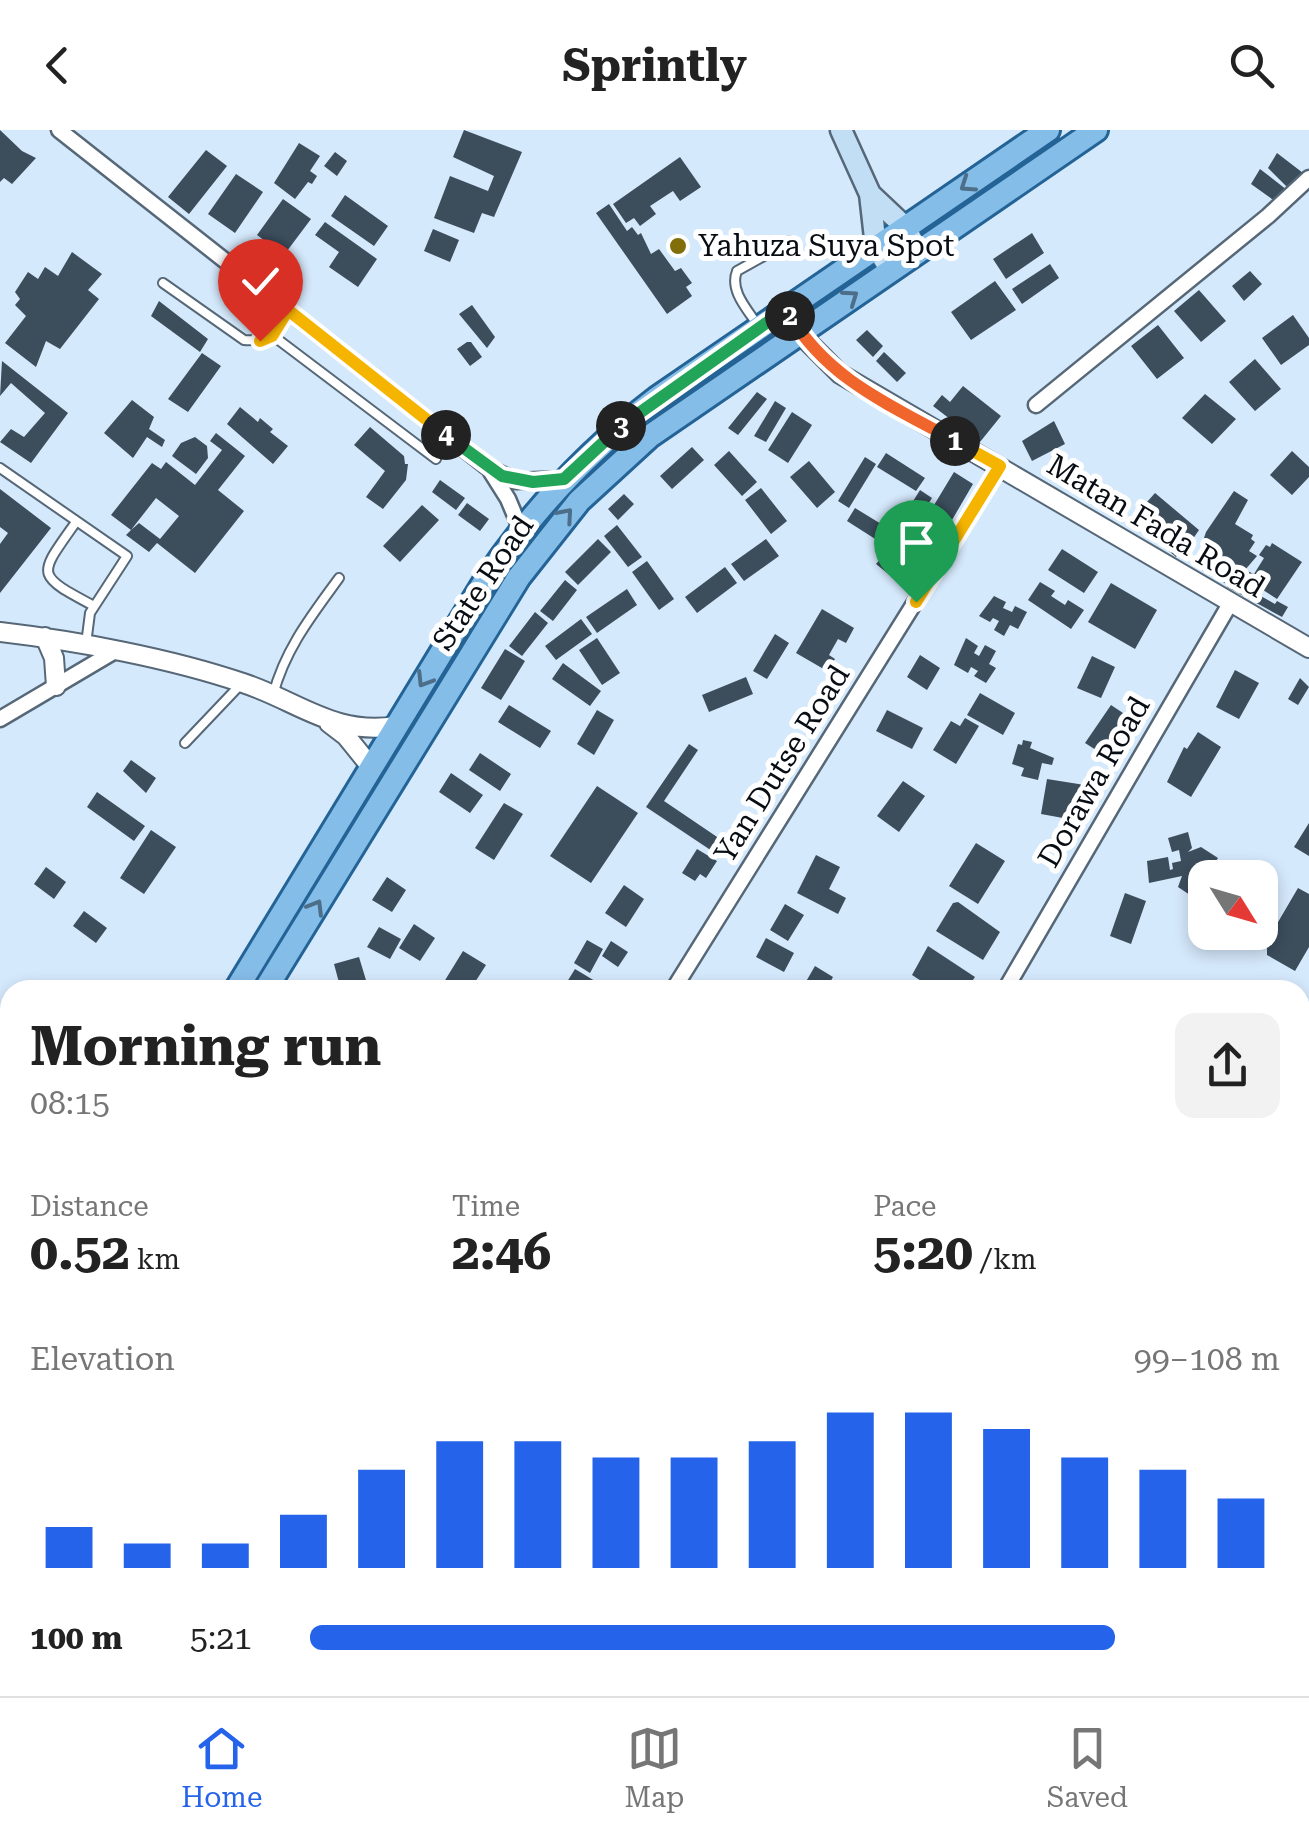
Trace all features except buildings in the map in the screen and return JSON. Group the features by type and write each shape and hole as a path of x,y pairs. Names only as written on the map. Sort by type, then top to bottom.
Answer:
{"main road":[{"path":"841,130 870,194 876,246 890,269"},
{"name":"State Road","path":"242,980 485,581 564,479 624,423 1048,130"},
{"name":"State Road","path":"271,980 493,617 549,535 591,489 650,436 1096,130"},
{"path":"870,194 904,228 917,250"}],"street":[{"path":"59,130 487,467 516,481 564,479"},
{"path":"1036,406 1309,178"},
{"name":"Matan Fada Road","path":"786,309 823,360 840,374 1309,648"},
{"name":"Yan Dutse Road","path":"678,980 1000,466"},
{"path":"487,467 508,499 521,530"},
{"name":"Dorawa Road","path":"1011,980 1231,602"},
{"path":"0,632 86,644 242,682 324,720 346,736 371,767"},
{"path":"45,637 54,658 56,686"},
{"path":"0,719 115,651"},
{"path":"324,720 360,729 396,726"}],"lane":[{"path":"759,327 734,287 734,279 737,271 791,241"},
{"path":"163,283 244,340 260,341 272,336 288,310"},
{"path":"272,336 436,459"},
{"path":"0,468 127,556 94,606 86,644"},
{"path":"76,522 46,563 46,572 56,586 94,606"},
{"path":"273,695 279,672 300,630 340,578"},
{"path":"185,743 242,682"}],"place":[{"name":"Yahuza Suya Spot","path":"678,246"}],"route":[{"path":"260,341 272,336 288,310 487,467 516,481 533,482 564,479 656,398 786,309 807,341 840,374 1000,466 916,602"}]}
